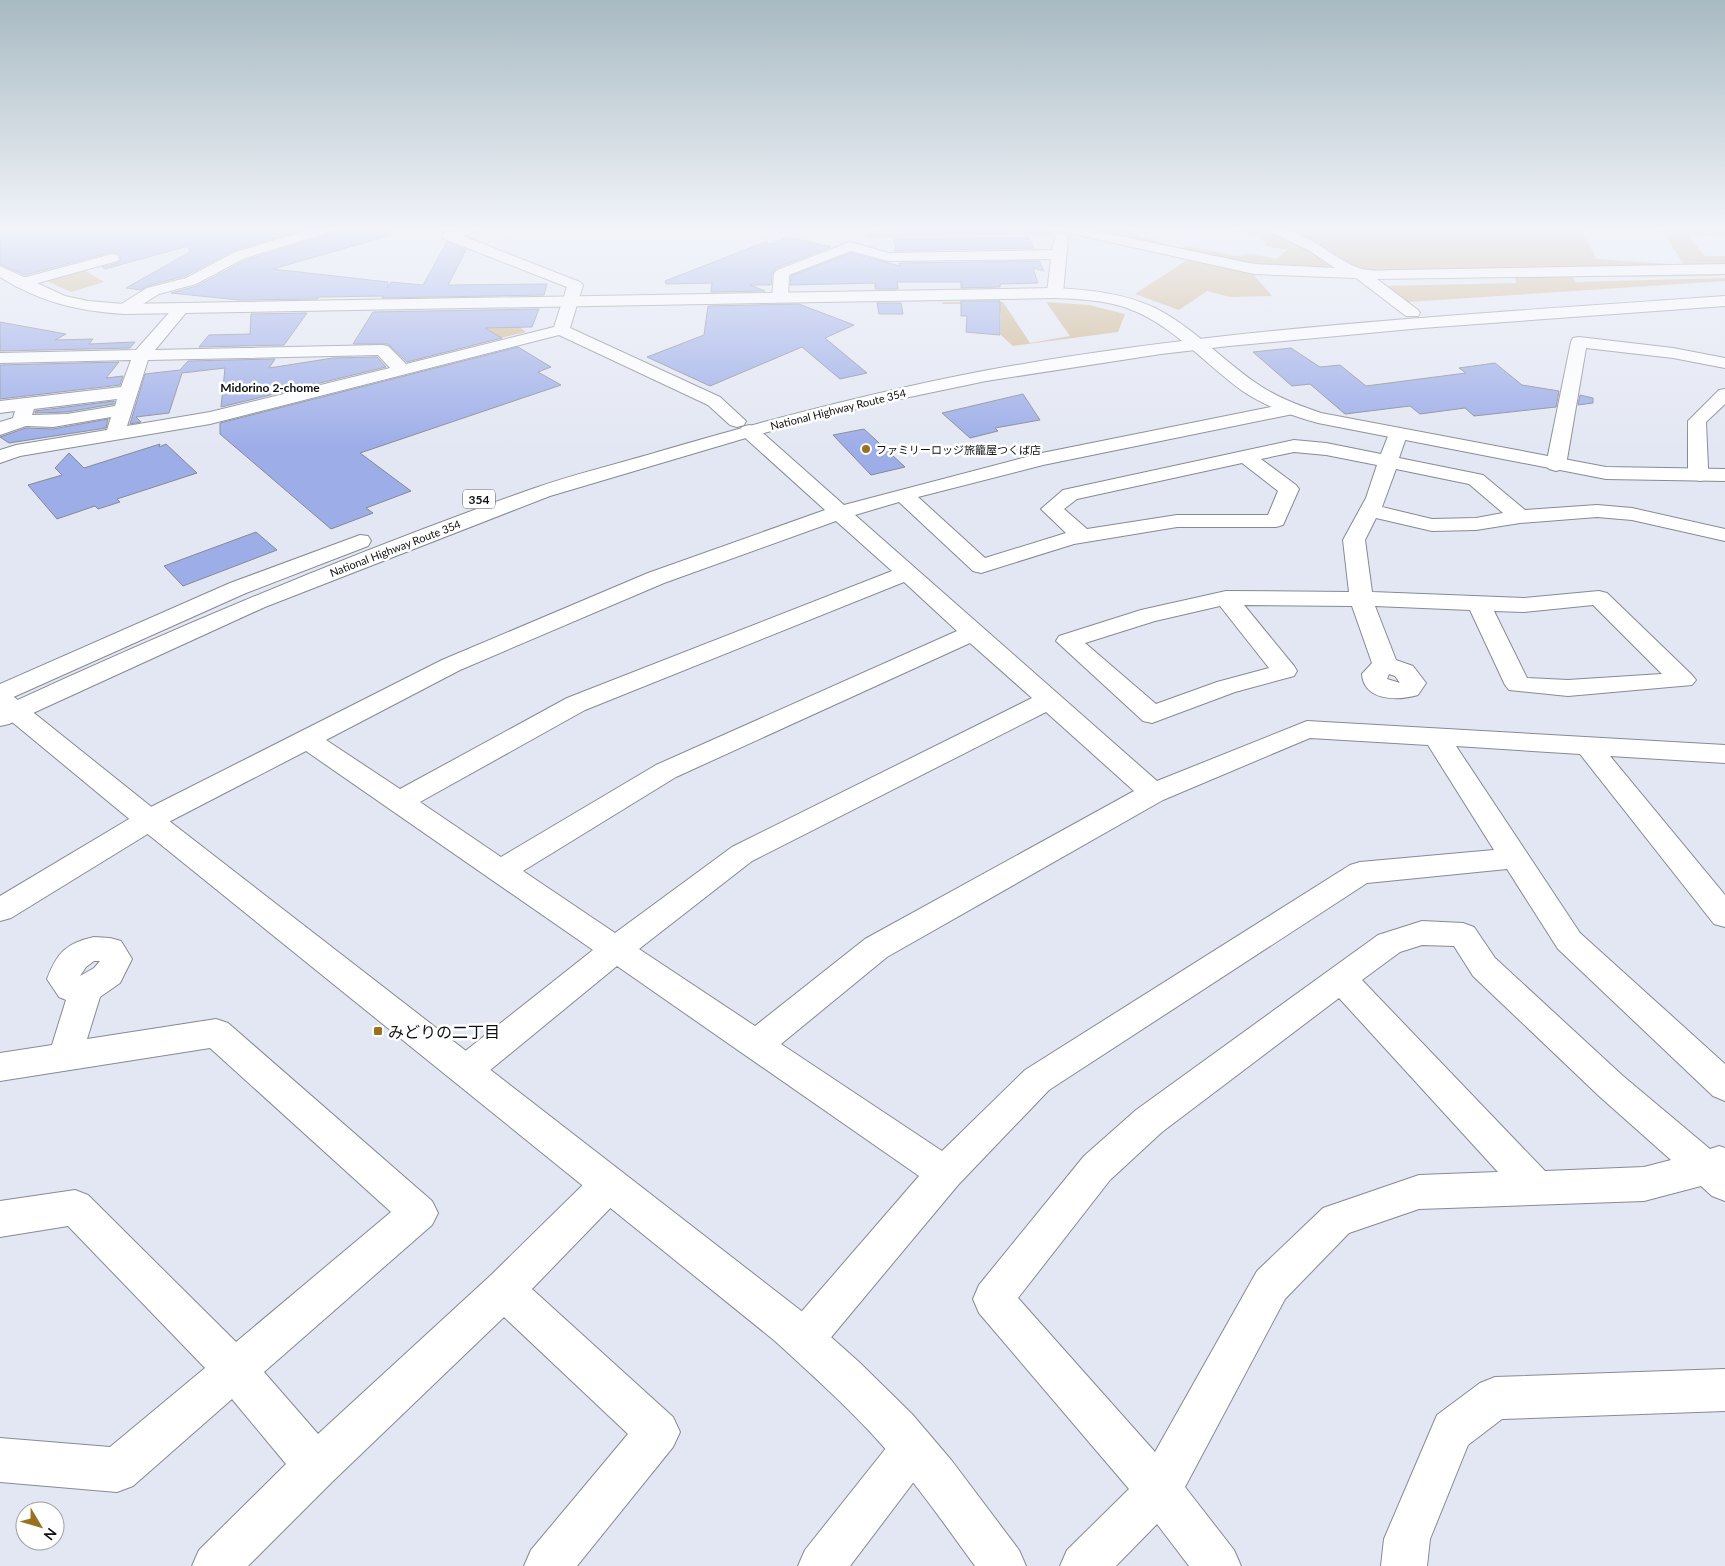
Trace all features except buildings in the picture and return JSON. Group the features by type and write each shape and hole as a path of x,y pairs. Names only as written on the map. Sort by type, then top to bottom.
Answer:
{"main road":[{"path":"63,302 81,306 124,309 567,302"},
{"path":"124,309 135,302"},
{"path":"561,330 571,302"},
{"path":"1126,302 1153,312 1192,339 1244,383 1260,394 1291,409 1334,422 1606,473 1725,475"},
{"path":"1399,302 1412,312"},
{"name":"National Highway Route 354","path":"4,705 238,588 457,506 589,463 743,426 986,376 1192,339 1412,312 1560,302"},
{"name":"National Highway Route 354","path":"1192,339 1710,302"},
{"path":"115,434 140,355 181,309"},
{"path":"0,457 16,451 210,418 561,330 714,401 1153,793"},
{"path":"1556,465 1579,342 1673,353 1725,363"},
{"path":"0,358 382,350 402,370"},
{"path":"0,429 25,412 129,392"},
{"path":"1700,475 1698,468 1697,421 1725,394"},
{"path":"0,407 25,412 50,422 123,410"},
{"path":"0,910 149,820 451,665 656,578 838,513 903,495 1042,459 1291,409"},
{"path":"1385,664 1361,599 1354,540 1376,498 1397,435"},
{"path":"1082,536 1051,509 1070,494 1294,446 1326,449 1476,479 1520,517"},
{"path":"903,495 981,566 1082,536 1177,521 1276,520 1289,488 1246,457"},
{"path":"1369,510 1432,525 1476,524 1520,517 1597,511 1623,513 1725,536"},
{"path":"399,802 576,704 907,573"},
{"path":"1226,598 1285,671 1226,688 1152,715 1068,641 1149,615 1226,598 1361,599 1524,605 1599,598 1683,680 1568,688 1518,685 1479,604"},
{"path":"500,871 666,771 974,632"},
{"path":"466,1070 615,950 742,854 1050,700"},
{"path":"4,705 804,1339 861,1393 913,1448 1003,1566"},
{"path":"756,1045 876,948 1153,793 1307,729 1725,754"},
{"path":"1436,737 1569,941 1725,1086"},
{"path":"307,738 615,950 945,1173"},
{"path":"1588,746 1725,916"},
{"path":"804,1339 945,1173 1037,1080 1360,873 1515,858"},
{"path":"1218,1566 1159,1490 993,1299 1097,1168 1149,1121 1389,943 1422,933 1462,935 1484,967 1611,1086 1719,1170"},
{"path":"1341,979 1536,1187"},
{"path":"65,1056 86,989"},
{"path":"0,1067 216,1033 418,1213 117,1470 0,1460"},
{"path":"1083,1566 1159,1490 1271,1285 1336,1220 1419,1192 1644,1184 1719,1170"},
{"path":"214,1566 316,1466 504,1290 609,1184"},
{"path":"0,1220 75,1206 235,1370 316,1466"},
{"path":"504,1290 658,1432 547,1566"},
{"path":"1404,1566 1407,1539 1452,1430 1495,1398 1725,1390"},
{"path":"821,1566 913,1448"}],"shaded area":[{"path":"942,302 1003,302 1030,343 1070,336 1046,302 1089,305 1125,314 1118,332 1013,346 1001,335 1001,313 964,311 965,304 942,304"},
{"path":"1157,302 1191,302 1179,310"},
{"path":"517,325 526,332 496,339 483,328"}],"place":[{"name":"ファミリーロッジ旅籠屋つくば店","path":"866,449"},
{"name":"みどりの二丁目","path":"378,1031"}],"district":[{"name":"Midorino 2-chome","path":"270,387"}]}
